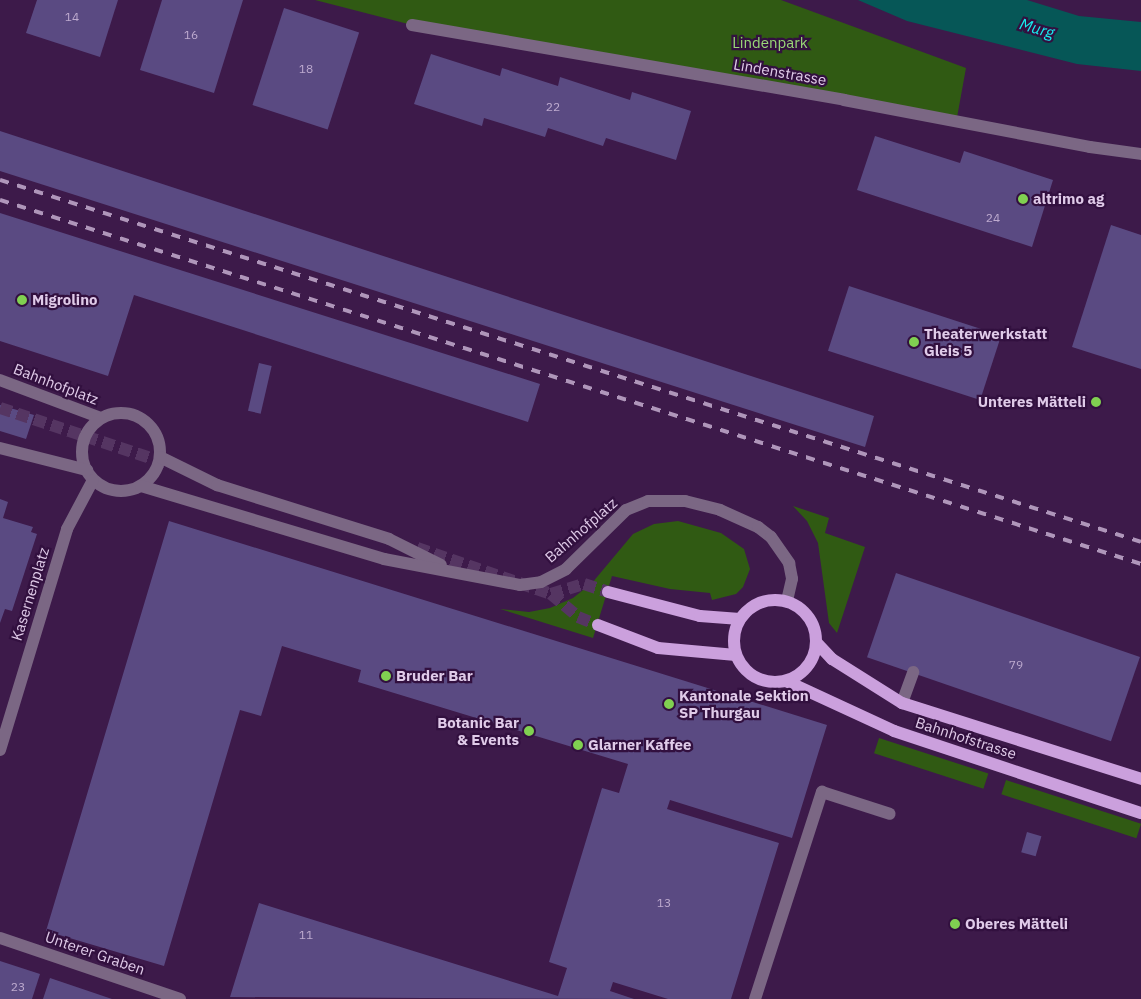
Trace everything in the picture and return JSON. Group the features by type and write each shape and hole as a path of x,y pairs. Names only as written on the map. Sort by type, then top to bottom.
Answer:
{"main road":[{"path":"608,592 700,616 740,619"},
{"path":"787,601 807,615 817,642 807,667 786,682 773,683 750,674 736,655 734,643 740,619 759,603 787,601"},
{"path":"598,625 658,648 736,655"},
{"name":"Bahnhofstrasse","path":"817,642 832,659 902,703 1141,779"},
{"name":"Bahnhofstrasse","path":"786,682 894,731 1141,813"}],"street":[{"name":"Lindenstrasse","path":"412,25 844,100 1090,147 1141,154"},
{"name":"Bahnhofplatz","path":"0,380 101,418"},
{"path":"0,448 90,475 116,491 141,486 150,479 160,457 156,434 140,418 120,413 101,418 92,426 84,441 83,459 90,475"},
{"name":"Bahnhofplatz","path":"160,457 217,485 389,539 454,572"},
{"name":"Kasernenplatz","path":"0,750 67,529 90,475"},
{"name":"Bahnhofplatz","path":"141,486 384,559 454,572 508,585 541,582 576,560 626,510 648,501 677,500 720,510 758,527 771,537 789,563 792,578 787,601"},
{"path":"902,703 913,672"},
{"path":"755,999 822,792 890,814"},
{"name":"Unterer Graben","path":"0,938 180,999"}],"green space":[{"name":"Lindenpark","path":"315,0 781,0 966,68 956,123 412,25"},
{"path":"793,506 829,518 825,533 865,547 837,633 829,623 818,543 807,521"},
{"path":"678,521 721,533 744,549 750,569 743,587 736,594 712,600 710,593 670,589 612,576 593,638 500,609 529,612 550,608 573,598 592,583 633,534 654,524"},
{"path":"879,738 988,774 983,789 874,753"},
{"path":"1006,780 1141,824 1136,838 1001,794"}],"water":[{"name":"Murg","path":"858,0 1027,0 1079,16 1141,22 1141,71 1077,64 907,21"}],"building":[{"path":"37,0 118,0 100,57 26,33"},
{"path":"162,0 243,0 214,93 140,70"},
{"path":"284,8 359,32 328,129 252,105"},
{"path":"431,54 500,76 502,68 558,86 560,77 630,100 632,92 691,111 676,160 606,138 603,146 548,128 545,137 484,118 482,126 414,104"},
{"path":"0,131 874,416 865,447 0,171"},
{"path":"875,136 960,163 964,151 1053,180 1032,247 857,190"},
{"path":"0,213 540,384 528,422 134,295 108,376 0,341"},
{"path":"1111,225 1141,235 1141,369 1072,347"},
{"path":"849,286 1001,335 980,400 828,351"},
{"path":"259,363 272,366 261,414 248,411"},
{"path":"0,405 34,415 26,439 0,431"},
{"path":"0,499 8,502 3,518 33,527 31,532 37,534 12,611 5,609 0,623"},
{"path":"169,521 827,725 792,838 670,800 667,809 779,843 731,999 668,999 613,982 610,991 634,999 230,997 259,903 558,996 567,968 549,962 602,788 619,793 628,764 358,682 361,670 282,646 261,716 240,710 164,966 46,931"},
{"path":"896,573 1140,657 1111,741 867,657"},
{"path":"1027,832 1041,836 1036,856 1021,852"},
{"path":"0,961 40,974 32,999 0,999"},
{"path":"50,978 112,999 43,999"}],"tunnel":[{"path":"0,408 171,465"},
{"path":"417,548 551,594 578,617 598,625"},
{"path":"551,594 584,584 608,592"}],"railway":[{"path":"0,180 1141,542"},
{"path":"0,200 1141,564"}],"place":[{"name":"altrimo ag","path":"1023,199"},
{"name":"Migrolino","path":"22,300"},
{"name":"Theaterwerkstatt Gleis 5","path":"914,342"},
{"name":"Unteres Mätteli","path":"1096,402"},
{"name":"Bruder Bar","path":"386,676"},
{"name":"Kantonale Sektion SP Thurgau","path":"669,704"},
{"name":"Botanic Bar & Events","path":"529,731"},
{"name":"Glarner Kaffee","path":"578,745"},
{"name":"Oberes Mätteli","path":"955,924"}]}
